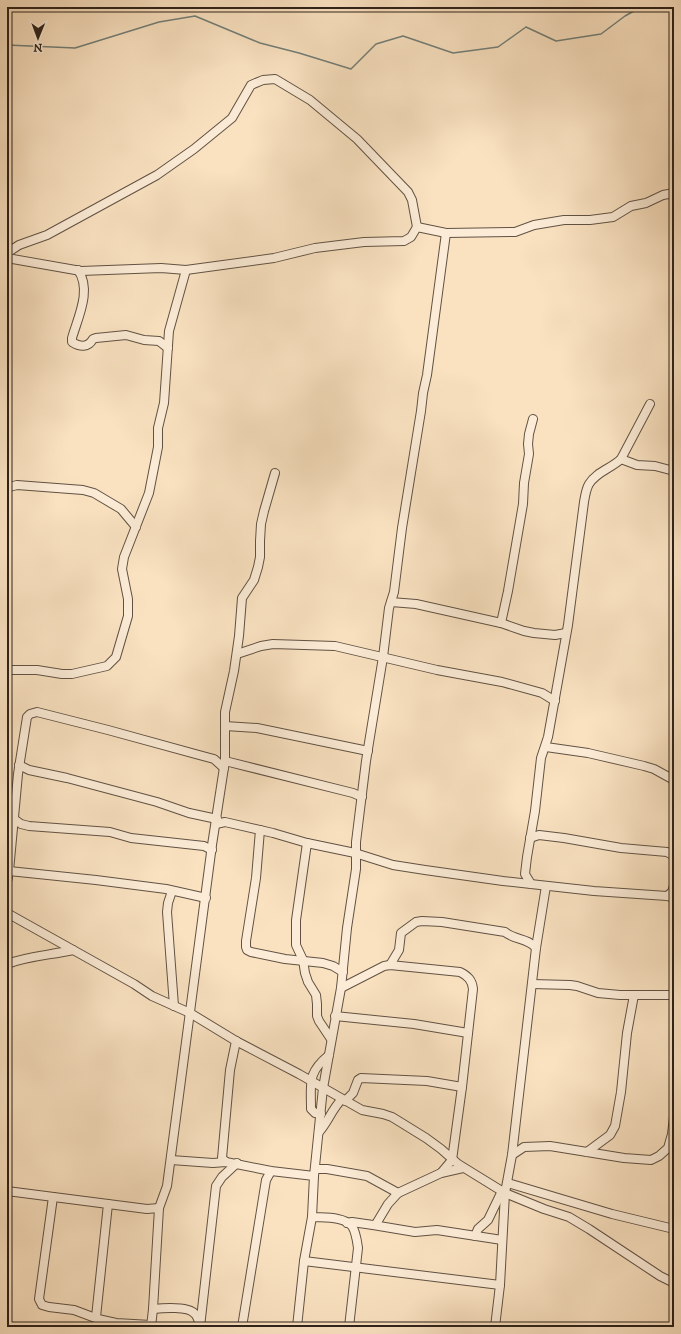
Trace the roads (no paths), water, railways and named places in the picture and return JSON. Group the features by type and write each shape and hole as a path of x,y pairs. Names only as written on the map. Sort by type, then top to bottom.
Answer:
{"street":[{"path":"7,253 19,245 47,235 157,175 194,149 232,118 251,85 263,80 275,80 310,100 357,139 408,192 412,200 417,227 412,236 404,241 364,242 315,248 274,258 186,270 161,268 92,271 7,258"},
{"path":"417,227 446,233 515,232 534,225 564,220 590,220 613,217 631,206 646,203 663,195 674,193"},
{"path":"297,1327 304,1261 312,1217 323,1088 341,988 347,928 356,869 355,853 368,751 389,608 394,592 411,468 427,375 446,233"},
{"path":"78,270 83,276 85,285 84,296 72,342 86,346 96,338 121,335 159,341 168,348"},
{"path":"7,670 37,670 72,674 106,666 116,657 128,616 128,599 122,569 124,557 149,493 158,447 158,428 164,403 169,331 186,270"},
{"path":"531,884 525,874 535,811 541,758 546,747 555,701 584,502 590,483 597,476 621,459 650,404"},
{"path":"501,623 523,504 524,483 529,454 529,434 533,419"},
{"path":"621,459 637,465 656,466 674,471"},
{"path":"53,1197 39,1299 42,1306 74,1310 116,1323 151,1326 159,1208 167,1186 171,1160 206,898 208,848 213,841 219,819 225,764 225,712 237,654 242,598 254,580 258,567 261,524 275,473"},
{"path":"7,491 9,487 17,485 83,490 94,493 121,509 136,527"},
{"path":"391,602 416,604 501,623 534,633 555,635 566,633"},
{"path":"237,654 261,646 273,644 335,646 437,670 502,682 542,693 555,701"},
{"path":"7,882 19,765 27,717 30,714 37,712 205,756 225,764 353,792 362,797"},
{"path":"225,726 257,728 368,751"},
{"path":"546,747 588,753 644,766 654,769 674,780"},
{"path":"19,765 29,770 67,778 307,843 355,853 393,865 546,886 670,897 674,885"},
{"path":"18,776 29,770"},
{"path":"14,819 21,824 30,826 110,832 131,838 208,848"},
{"path":"260,830 256,878 246,947 247,950 251,952 328,964 343,972"},
{"path":"530,838 539,835 620,848 667,852 674,856"},
{"path":"307,843 296,920 296,945 303,960 308,982 316,995 318,1004 317,1016 332,1039"},
{"path":"9,871 96,880 172,891 206,898"},
{"path":"512,882 525,874"},
{"path":"475,1236 478,1229 488,1220 508,1183 536,948 546,886"},
{"path":"172,891 167,912 174,1006"},
{"path":"7,913 134,984 152,996 190,1013 236,1041 343,1100 362,1110 392,1117 426,1138 463,1168 503,1192 544,1209 569,1217 660,1276 674,1283"},
{"path":"390,965 399,950 401,933 416,922 422,921 442,922 505,932 512,937 530,942 536,948"},
{"path":"7,964 19,959 73,950"},
{"path":"341,988 384,966 390,965 460,972 466,975 472,983 473,989 462,1087 452,1160 441,1173"},
{"path":"532,984 570,985 598,993 674,995"},
{"path":"587,1152 610,1135 615,1126 621,1092 627,1033 634,995"},
{"path":"335,1016 414,1024 468,1033"},
{"path":"226,1162 222,1158 230,1070 236,1041"},
{"path":"321,1114 315,1113 311,1109 311,1081 318,1064 329,1055"},
{"path":"319,1132 335,1106 353,1093 358,1080 361,1078 427,1081 462,1087"},
{"path":"512,1155 528,1146 550,1146 624,1158 651,1160 659,1156 668,1148 672,1138 674,1117"},
{"path":"171,1160 237,1163 270,1171 315,1172 327,1169 367,1176 398,1192"},
{"path":"202,1327 216,1186 222,1177 237,1163"},
{"path":"373,1225 376,1224 388,1204 398,1192 441,1173 463,1168"},
{"path":"242,1327 266,1180 270,1171"},
{"path":"508,1183 612,1214 674,1229"},
{"path":"7,1191 147,1209 159,1208"},
{"path":"495,1327 500,1285 503,1192"},
{"path":"96,1317 108,1204"},
{"path":"147,1209 159,1219"},
{"path":"312,1217 343,1220 352,1226 354,1230 358,1248 349,1327"},
{"path":"347,1223 361,1223 415,1232 437,1230 502,1240"},
{"path":"354,1230 361,1223"},
{"path":"304,1261 500,1285"},
{"path":"153,1309 168,1308 192,1312 196,1314 202,1327"}],"waterway":[{"path":"7,45 75,48 159,22 195,16 260,43 351,69 376,44 403,36 453,53 498,47 526,27 556,41 601,34 625,16 641,7"}]}
